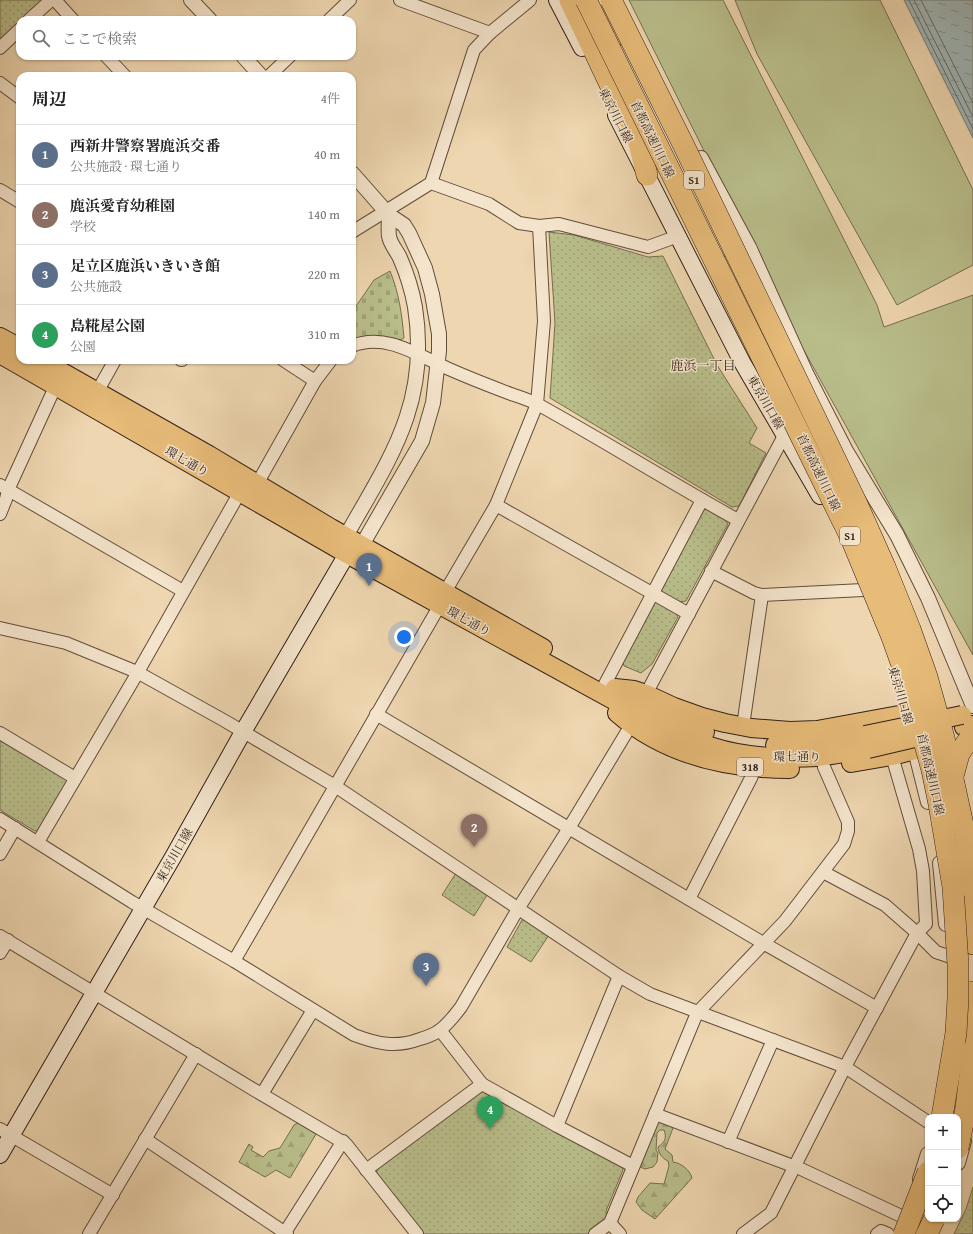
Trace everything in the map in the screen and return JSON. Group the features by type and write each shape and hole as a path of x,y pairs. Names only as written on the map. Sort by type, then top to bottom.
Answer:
{"highway":[{"path":"570,0 616,97 636,131 647,175"},
{"name":"首都高速川口線","path":"586,0 851,538 892,637 907,679 932,770 953,887 958,965 958,998 956,1033 942,1114"},
{"name":"S1","path":"606,0 783,360 809,425"},
{"name":"首都高速川口線","path":"611,0 683,144 853,495 885,567 910,629 944,738 965,834 971,874"},
{"path":"783,360 806,373"},
{"path":"954,1114 961,1073 968,1012 968,957 964,890 951,798 951,784 959,754 970,723"},
{"path":"961,834 971,874 973,944"},
{"path":"961,1126 971,1031 973,992"},
{"path":"961,1132 966,1108 973,1050"},
{"path":"922,1230 927,1186"},
{"path":"922,1230 925,1218"}],"main road":[{"name":"東京川口線","path":"557,0 742,362 837,525 885,642 907,713 916,750"},
{"name":"東京川口線","path":"600,0 833,472 884,589 910,657 926,710 934,745"},
{"path":"0,337 16,346"},
{"name":"環七通り","path":"0,354 16,363"},
{"name":"環七通り","path":"18,364 240,492 346,545 442,598 673,719 697,730 755,743 796,745 839,741 867,742"},
{"name":"環七通り","path":"51,364 97,392 258,484 346,545 362,545 442,598 586,686 668,730 692,740 715,748 743,753 774,757 817,757 867,742 970,723"},
{"name":"東京川口線","path":"0,1155 5,1132 94,992 143,908 243,732 346,545"},
{"name":"318","path":"586,686 631,725 645,735 704,760 727,764 772,769 824,767 892,756 934,745"},
{"name":"318","path":"610,686 634,690 646,694 674,707 702,717 743,726 790,731 817,730 926,710"}],"street":[{"path":"33,16 51,0"},
{"path":"55,0 69,16"},
{"path":"191,0 206,16"},
{"path":"333,16 350,0"},
{"path":"400,0 490,33"},
{"path":"356,230 387,213 431,183 474,50 490,33 530,0"},
{"path":"614,0 749,246 806,373 846,451 897,535 928,598 970,723"},
{"path":"0,48 16,33"},
{"path":"110,60 121,72"},
{"path":"247,60 257,72"},
{"path":"272,72 286,60"},
{"path":"0,83 16,95"},
{"path":"356,178 387,213 404,225 425,268 432,294 439,334 438,364 433,403 422,441 362,545"},
{"path":"431,183 489,204 519,223 539,226 559,224 648,247 678,236"},
{"path":"0,190 16,200"},
{"path":"346,545 403,430 414,394 418,354 418,334 411,290 406,273 389,237 387,213"},
{"path":"234,961 496,505 537,404 544,321 539,226"},
{"path":"356,345 368,342 380,342 418,354 438,364 537,404 738,520"},
{"path":"97,392 113,364"},
{"path":"289,364 315,382"},
{"path":"258,484 315,382 328,364"},
{"path":"0,514 6,499 4,487 56,385"},
{"path":"646,694 785,434"},
{"path":"4,487 183,591"},
{"path":"38,842 240,492"},
{"path":"610,686 653,594 702,500"},
{"path":"496,505 689,614"},
{"path":"711,571 754,593 762,594 863,590"},
{"path":"743,726 762,594"},
{"path":"0,628 66,643 137,672 335,786 619,976 650,994 697,1013 845,1067 925,1120"},
{"path":"376,714 763,943 877,1008"},
{"path":"0,819 143,908 234,961 354,1035 372,1042 400,1044 413,1042 440,1030 461,1007 518,908 569,828 631,725"},
{"path":"0,733 75,778"},
{"path":"934,745 947,796 961,834"},
{"path":"916,750 934,825 951,957 951,1020 946,1067 938,1114"},
{"path":"743,1234 771,1213 845,1067 917,933 926,924 922,871 918,849 892,756"},
{"path":"595,1234 610,1223 697,1013 785,921 844,844 848,832 848,822 824,767"},
{"path":"689,899 755,768"},
{"path":"0,854 15,828"},
{"path":"823,872 885,905 936,952 951,957"},
{"path":"0,953 4,938 342,1141 346,1144 417,1234"},
{"path":"557,1126 619,976"},
{"path":"262,1094 313,1010"},
{"path":"440,1030 482,1084 633,1166"},
{"path":"728,1142 773,1040"},
{"path":"89,1234 196,1054"},
{"path":"366,1170 482,1084"},
{"path":"961,1134 973,1099"},
{"path":"655,1114 795,1166 922,1230"},
{"path":"5,1132 113,1195"},
{"path":"145,1139 285,1234 342,1141"},
{"path":"922,1230 925,1186"},
{"path":"900,1234 922,1230 935,1222"},
{"path":"610,1223 620,1234"},
{"path":"877,1234 881,1231 888,1234"}],"green space":[{"path":"0,0 43,0 26,16 16,16 16,26 0,41"},
{"path":"629,0 723,0 877,305 884,327 973,295 973,655 796,336"},
{"path":"735,0 880,0 973,190 973,265 897,305 757,54"},
{"path":"549,232 574,235 648,257 663,256 717,365 757,428 749,443 766,453 739,506 732,507 550,398 555,323"},
{"path":"390,271 400,304 404,338 398,341 381,336 356,338 356,306 374,280"},
{"path":"707,509 725,520 728,524 686,601 679,602 662,592 661,588 701,511"},
{"path":"655,602 668,607 678,617 652,664 641,673 624,666 623,662"},
{"path":"0,739 66,778 67,783 39,830 35,831 0,810"},
{"path":"456,873 487,895 474,916 442,895"},
{"path":"526,919 549,935 531,962 507,947 522,920"},
{"path":"481,1091 622,1167 623,1170 606,1211 607,1217 602,1223 588,1234 423,1234 377,1174 376,1167"},
{"path":"660,1121 673,1128 665,1149 672,1155 673,1162 685,1167 692,1178 655,1219 642,1210 636,1202 638,1197 650,1183 664,1184 669,1166 668,1161 660,1154 658,1147 665,1140 664,1130 660,1130 657,1133 657,1162 653,1167 645,1169 640,1167 657,1123"},
{"path":"298,1123 316,1134 290,1178 276,1170 265,1177 239,1162 249,1144 253,1147 251,1150 263,1157 269,1151 280,1148 294,1125"},
{"path":"973,1187 973,1234 954,1234 961,1222"}],"water":[{"path":"904,0 973,0 973,138"}],"place":[{"name":"西新井警察署鹿浜交番","path":"369,586"},
{"name":"鹿浜愛育幼稚園","path":"474,847"},
{"name":"足立区鹿浜いきいき館","path":"426,986"},
{"name":"島糀屋公園","path":"490,1129"}],"district":[{"name":"鹿浜一丁目","path":"703,365"}]}
